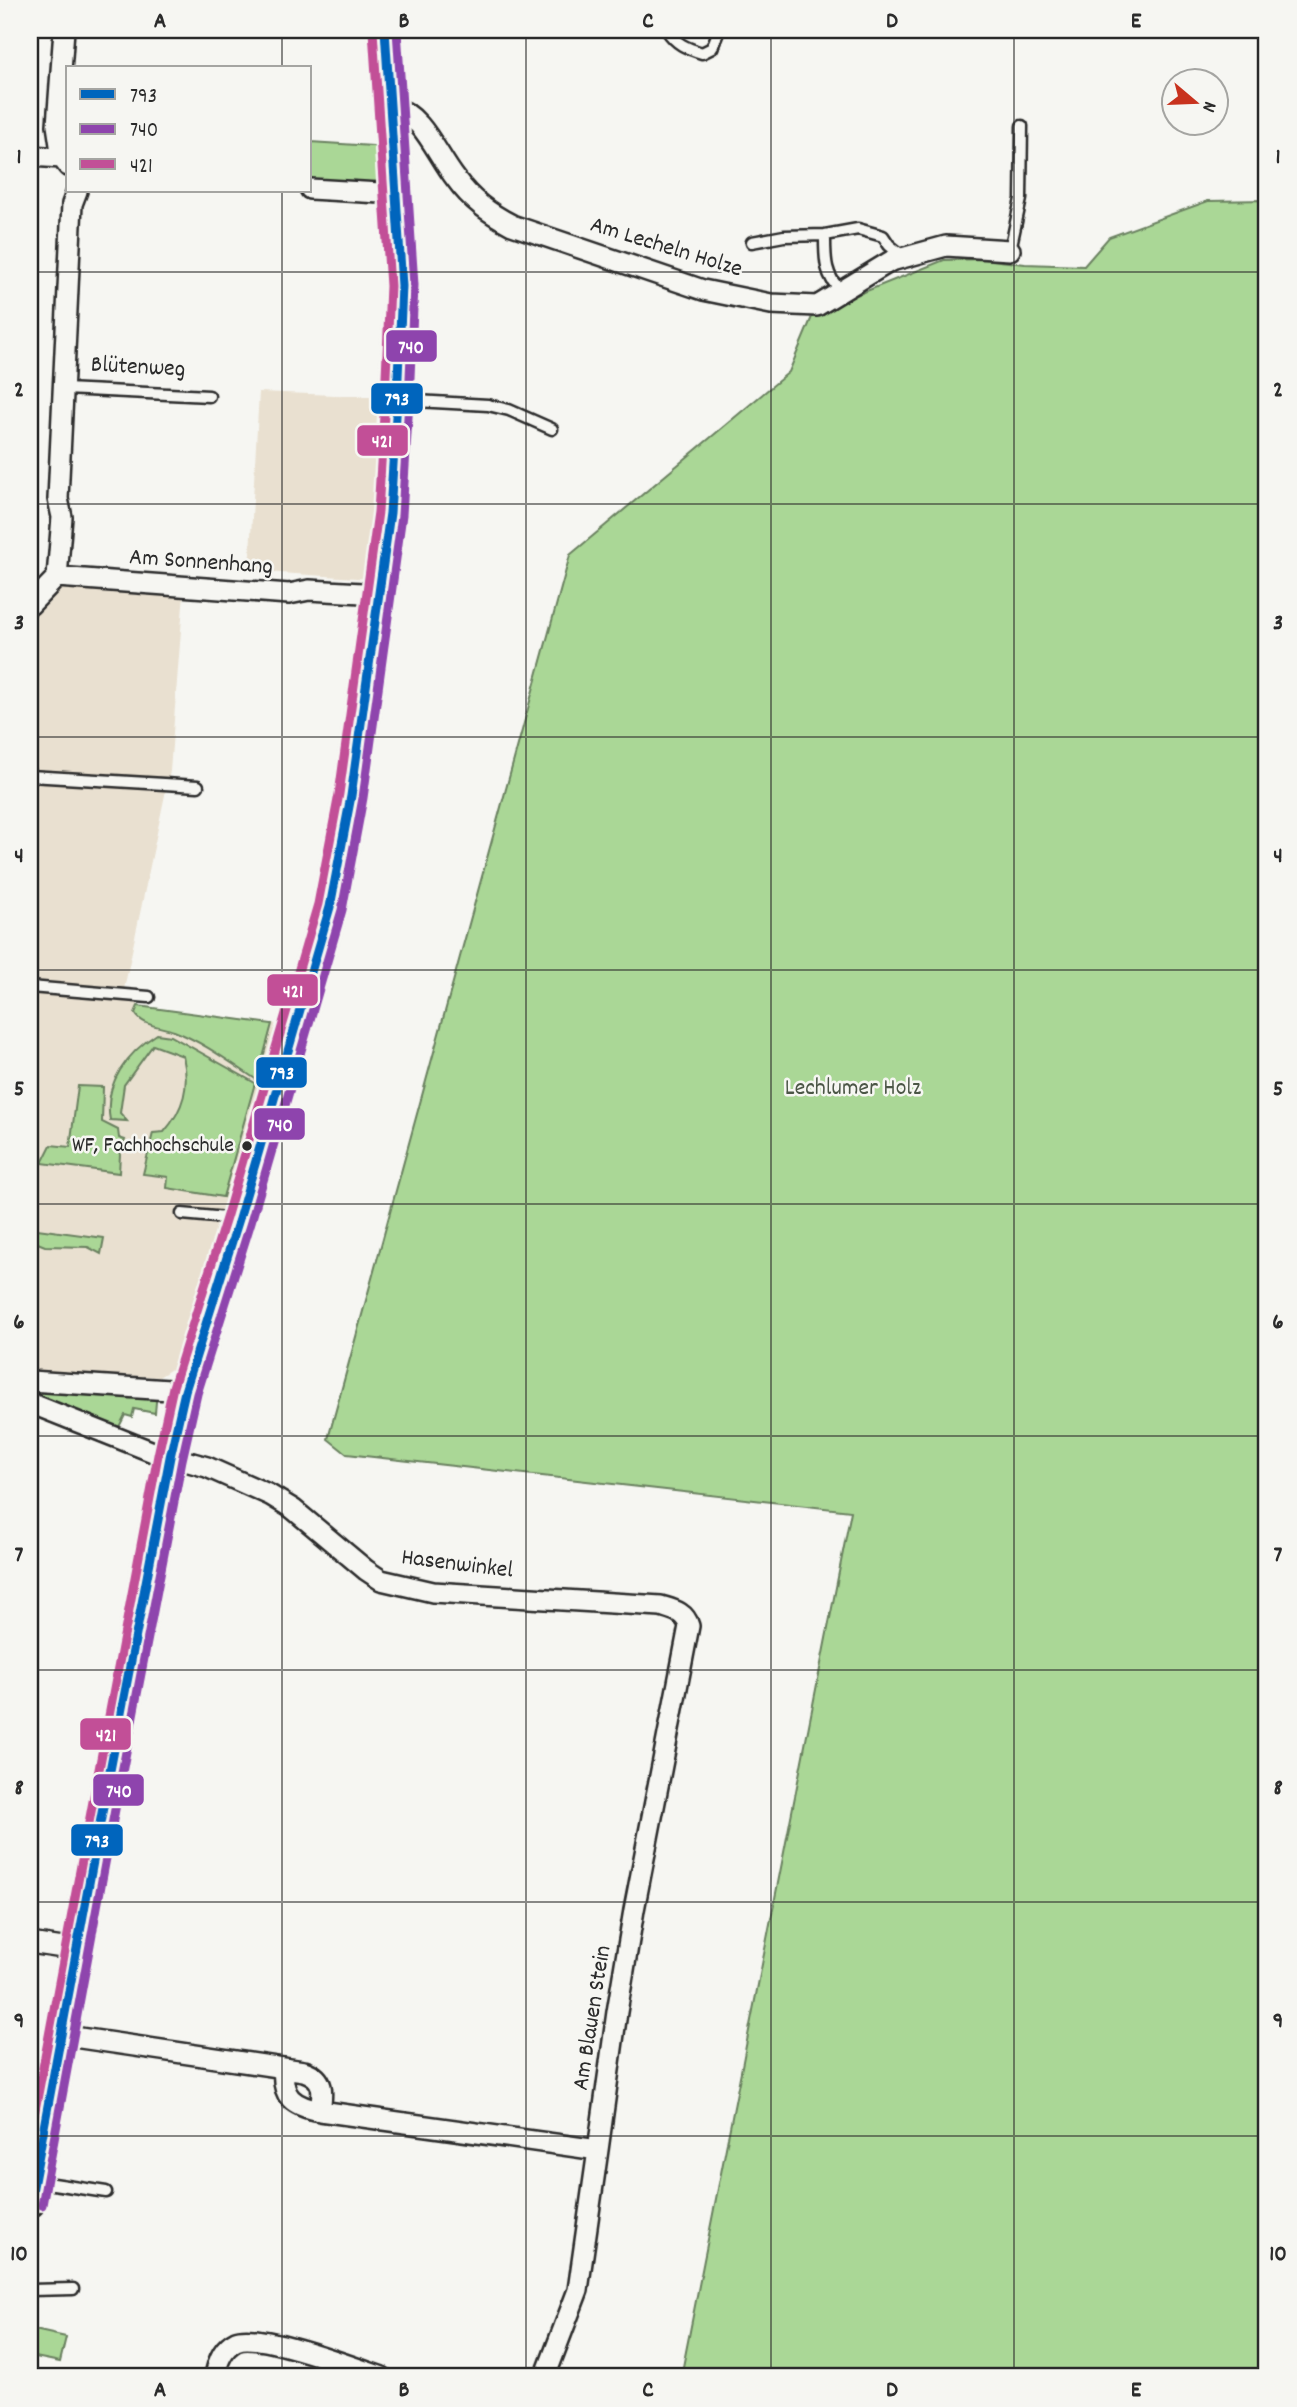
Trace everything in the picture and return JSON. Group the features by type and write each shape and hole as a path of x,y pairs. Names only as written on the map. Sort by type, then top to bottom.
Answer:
{"main road":[{"path":"32,2192 170,1457 185,1391 239,1219 330,906 340,863 390,513 397,400 402,286 386,30"}],"street":[{"path":"30,156 65,162 57,125 64,30"},
{"name":"Am Lecheln Holze","path":"392,106 404,109 415,118 437,153 472,198 491,214 512,225 703,290 771,304 817,306 891,261 946,246 1010,250"},
{"path":"312,189 398,194"},
{"name":"Blütenweg","path":"57,577 62,517 58,499 72,204 77,192"},
{"path":"30,605 57,577"},
{"name":"Am Sonnenhang","path":"57,577 289,594 309,590 380,593"},
{"path":"30,1381 185,1391"},
{"name":"Hasenwinkel","path":"30,1403 170,1457 207,1467 270,1495 293,1509 381,1580 433,1592 661,1606 678,1611 687,1619"},
{"name":"Am Blauen Stein","path":"545,2377 578,2290 619,1999 689,1626 687,1619"},
{"path":"30,1943 76,1950"},
{"path":"60,2035 313,2074 321,2081 323,2094 320,2111"},
{"path":"284,2068 285,2092 294,2103 320,2111 598,2150"},
{"path":"215,2377 217,2364 226,2348 237,2340 256,2339 382,2377"}],"lane":[{"path":"667,30 682,47 702,53 712,48 719,30"},
{"path":"1010,250 1021,199 1021,126"},
{"path":"752,242 858,229 883,236 904,258"},
{"path":"825,235 825,257 831,283 842,291"},
{"name":"Blütenweg","path":"65,389 209,396"},
{"path":"397,400 488,405 509,410 551,429"},
{"path":"30,776 198,786"},
{"path":"30,987 149,997"},
{"path":"182,1214 239,1219"},
{"path":"32,2192 106,2192"},
{"path":"30,2290 73,2289"}],"shaded area":[{"path":"259,392 386,397 372,579 249,571"},
{"path":"60,587 184,592 170,771 123,994 138,996 138,1006 277,1024 184,1352 176,1366 159,1377 30,1371 30,619"}],"green space":[{"path":"312,142 395,150 398,194 312,187"},
{"name":"Lechlumer Holz","path":"1267,200 1267,2377 681,2377 851,1511 347,1454 328,1439 570,555 789,372 814,312 944,260 983,259 1084,266 1109,237 1208,201"},
{"path":"138,1006 272,1024 257,1080 196,1041 138,1018 135,1013"},
{"path":"157,1034 171,1036 255,1083 223,1197 167,1188 168,1177 143,1174 153,1133 164,1132 181,1106 186,1077 183,1056 153,1045 124,1085 120,1113 127,1121 110,1120 110,1094 120,1070 136,1050"},
{"path":"78,1086 103,1087 102,1122 118,1130 119,1138 125,1140 120,1154 119,1173 42,1163 51,1145 70,1147"},
{"path":"30,1228 104,1238 101,1254 88,1247 45,1246 30,1240"},
{"path":"37,1388 157,1391 155,1413 134,1409 132,1417 125,1415 119,1427 115,1427 37,1395"},
{"path":"30,2329 66,2337 60,2362 30,2356"}],"transit line":[{"name":"793","path":"30,2203 104,1802 185,1391 239,1219 330,907 351,796 390,513 397,400 402,286 385,30"},
{"name":"740","path":"42,2205 116,1804 197,1394 251,1222 342,910 363,798 402,515 409,401 414,285 397,30"},
{"name":"421","path":"30,2137 173,1387 227,1215 318,904 339,794 378,512 385,399 390,286 373,31"}],"place":[{"name":"WF, Fachhochschule","path":"247,1146"}]}
